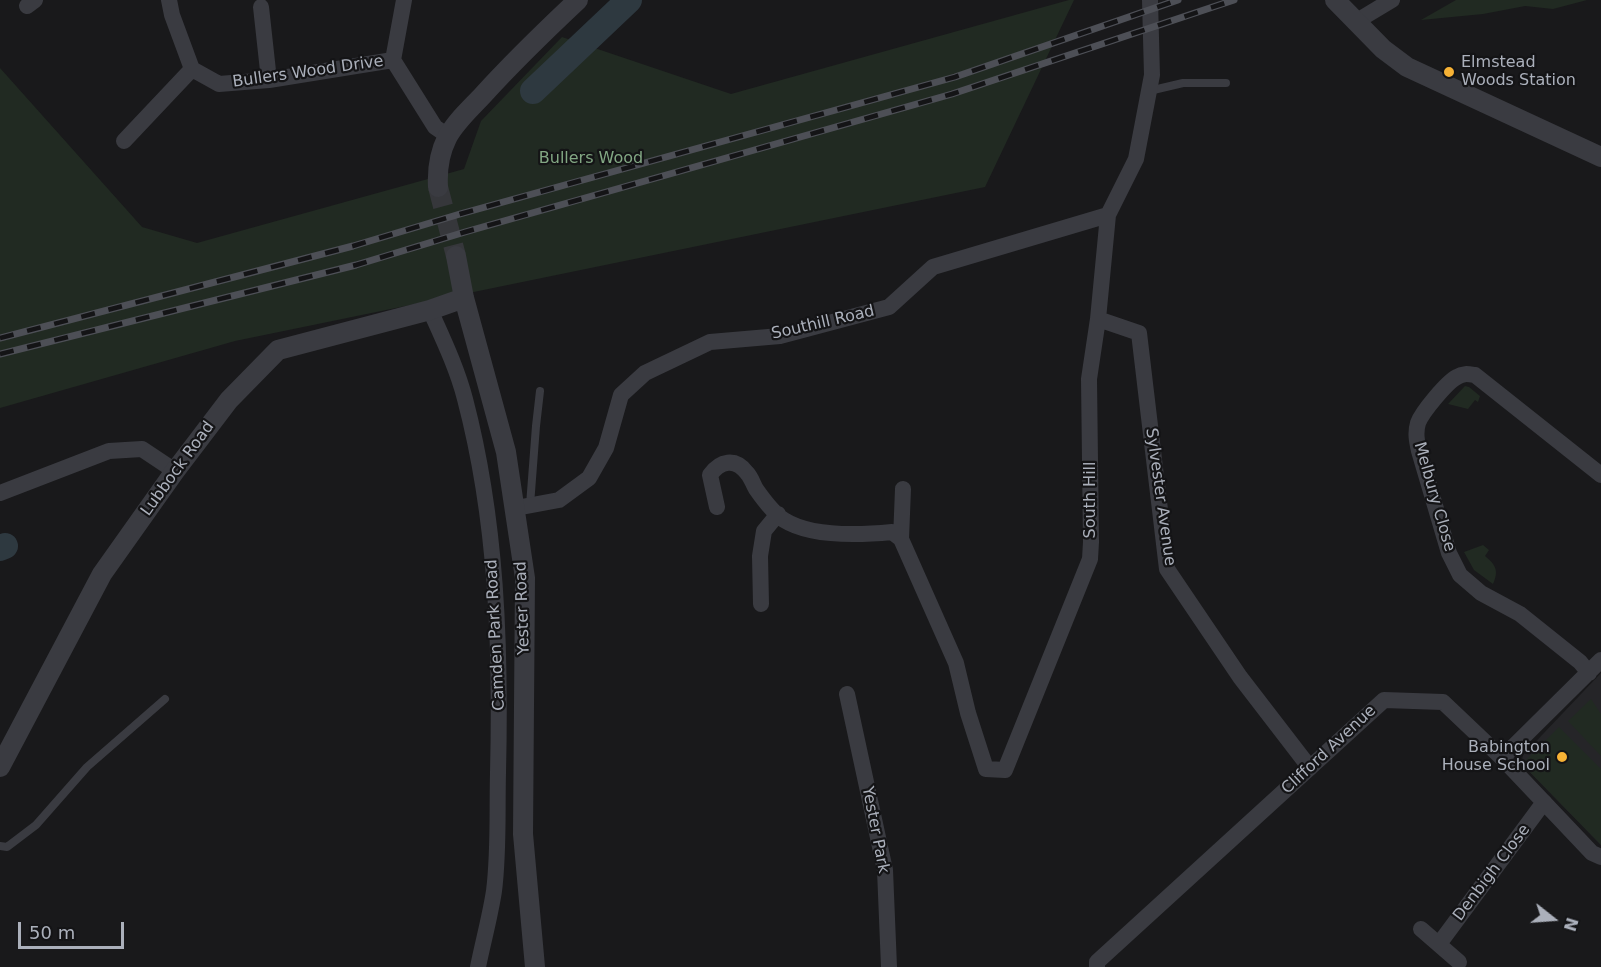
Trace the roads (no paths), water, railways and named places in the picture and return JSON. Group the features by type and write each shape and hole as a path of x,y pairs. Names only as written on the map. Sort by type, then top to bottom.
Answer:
{"street":[{"path":"124,141 192,69 172,15 169,0"},
{"path":"404,0 393,60 435,127 448,136"},
{"path":"438,187 437,170 440,155 448,136 458,122 518,57 578,0"},
{"path":"1108,215 1136,159 1152,75 1150,0"},
{"path":"1335,0 1383,49 1407,67 1601,157"},
{"path":"1357,21 1392,0"},
{"path":"261,7 269,80"},
{"name":"Bullers Wood Drive","path":"192,69 219,84 269,80 393,60"},
{"name":"South Hill","path":"901,540 956,663 968,713 986,769 1005,770 1090,559 1089,379 1098,319 1108,215"},
{"name":"Southill Road","path":"523,507 559,500 589,478 606,448 621,395 645,373 710,342 780,336 889,307 933,267 1108,215"},
{"name":"Yester Road","path":"456,256 464,298 523,507 525,578 523,834 535,967"},
{"name":"Lubbock Road","path":"0,768 102,574 229,400 278,350 430,310 464,298"},
{"name":"Camden Park Road","path":"430,310 465,397 479,460 490,529 497,599 500,712 497,841 494,892 478,967"},
{"name":"Sylvester Avenue","path":"1098,319 1139,333 1167,569 1240,677 1310,768"},
{"name":"Melbury Close","path":"1595,666 1576,659 1520,614 1481,593 1460,574 1449,553 1419,451 1416,434 1418,422 1452,380 1467,373 1475,375 1601,475"},
{"path":"0,493 109,451 142,449 175,471"},
{"path":"717,507 710,475 717,466 727,462 747,472 757,490 783,519 803,528 837,533 892,532 901,540"},
{"path":"901,540 903,489"},
{"path":"761,604 760,556 764,531 778,514"},
{"path":"1502,758 1595,666"},
{"name":"Yester Park","path":"847,694 885,870 889,967"},
{"name":"Clifford Avenue","path":"1097,967 1097,962 1384,700 1443,702 1502,758 1592,853 1601,857"},
{"name":"Denbigh Close","path":"1439,944 1544,802"},
{"path":"1421,929 1458,962"}],"lane":[{"path":"1149,91 1183,83 1226,83"},
{"path":"523,507 540,391"},
{"path":"0,846 7,847 36,825 87,767 165,699"}],"waterway":[{"path":"533,91 629,0"},
{"path":"0,548 5,546"}],"tunnel":[{"path":"438,187 456,256"}],"railway":[{"path":"0,338 353,246 460,214 955,77 1178,0"},
{"path":"0,354 356,265 952,94 1234,0"}],"place":[{"name":"Elmstead Woods Station","path":"1449,72"},
{"name":"Babington House School","path":"1562,757"}],"park label":[{"name":"Bullers Wood","path":"591,159"}]}
